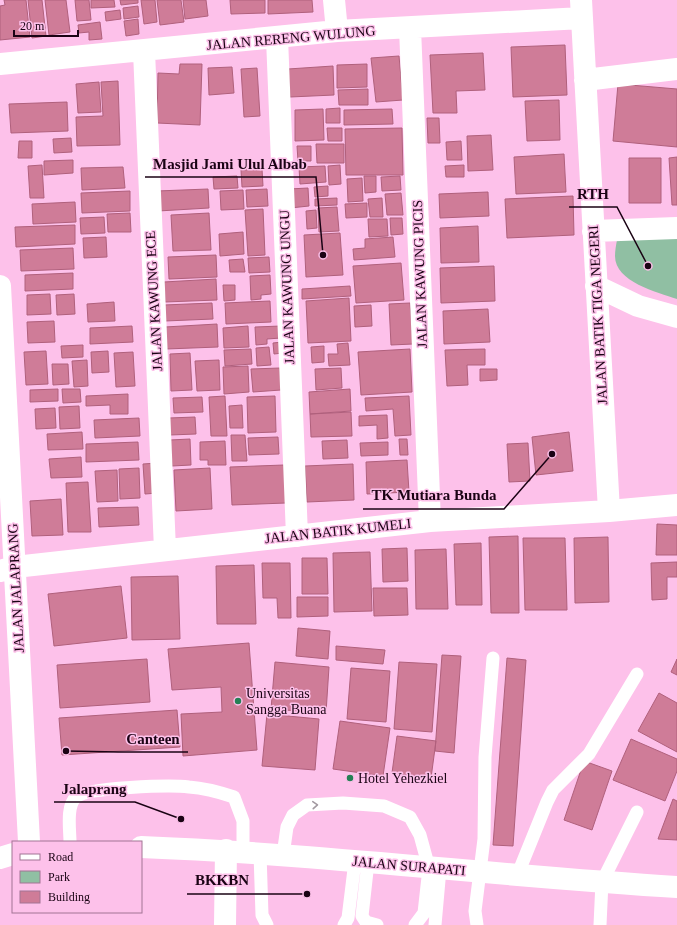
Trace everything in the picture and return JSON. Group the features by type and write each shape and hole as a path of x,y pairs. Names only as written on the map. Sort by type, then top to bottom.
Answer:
{"main road":[{"path":"334,0 337,32"},
{"name":"JALAN RERENG WULUNG","path":"0,64 337,32 410,28 581,9"},
{"name":"JALAN BATIK TIGA NEGERI","path":"581,9 609,511"},
{"name":"JALAN KAWUNG PICIS","path":"410,28 430,521"},
{"name":"JALAN KAWUNG UNGU","path":"277,38 297,536"},
{"name":"JALAN KAWUNG ECE","path":"144,51 165,550"},
{"path":"585,80 677,68"},
{"path":"593,231 677,228"},
{"name":"JALAN JALAPRANG","path":"0,286 7,569 29,841"},
{"path":"596,286 638,306 677,317"},
{"name":"JALAN BATIK KUMELI","path":"7,569 430,521 609,511 677,505"},
{"name":"JALAN SURAPATI","path":"142,847 243,852 362,861 516,876 677,887"},
{"path":"225,925 243,852"},
{"path":"0,858 12,854"}],"lane":[{"path":"477,925 475,911 484,839 485,757 493,658"},
{"path":"516,876 553,790 589,754 638,674"},
{"path":"70,841 71,806 77,796 90,791 164,786 188,787 219,792 234,797 243,821 243,852 266,925"},
{"path":"283,855 287,827 293,815 307,805 343,802 384,806 410,817 420,834 435,869 435,925"},
{"path":"600,925 602,882 637,812"},
{"path":"344,925 349,912 362,861"},
{"path":"362,861 362,916 366,922 377,925"},
{"path":"415,925 424,913 435,869"}],"green space":[{"path":"677,238 677,299 638,285 622,273 617,265 615,256 617,240"}],"building":[{"path":"4,0 26,0 30,37 0,40 0,6 5,5"},
{"path":"28,0 42,0 46,36 32,38"},
{"path":"45,0 66,0 70,32 49,35"},
{"path":"75,0 89,0 91,20 77,21"},
{"path":"91,0 114,0 115,7 91,8"},
{"path":"120,0 138,0 138,3 121,5"},
{"path":"141,0 155,0 157,22 144,24"},
{"path":"157,0 181,0 184,22 160,25"},
{"path":"183,0 206,0 208,16 185,19"},
{"path":"230,0 265,0 265,13 231,14"},
{"path":"268,0 312,0 313,12 268,14"},
{"path":"138,6 139,17 124,19 123,8"},
{"path":"120,10 121,19 106,21 105,12"},
{"path":"138,19 139,34 126,36 124,21"},
{"path":"100,22 102,39 89,40 89,32 79,33 78,25"},
{"path":"565,45 567,95 513,97 511,47"},
{"path":"483,53 485,90 456,91 457,113 433,113 430,55"},
{"path":"399,56 403,100 376,102 371,58"},
{"path":"180,64 202,64 200,125 157,123 158,73 179,74"},
{"path":"367,64 367,87 337,88 337,65"},
{"path":"333,66 334,95 290,97 288,69"},
{"path":"232,67 234,93 209,95 208,68"},
{"path":"257,68 260,116 244,117 241,69"},
{"path":"118,81 120,145 77,146 76,117 103,116 101,82"},
{"path":"99,82 101,112 78,113 76,84"},
{"path":"618,84 677,89 677,147 613,141"},
{"path":"368,89 368,105 339,105 338,90"},
{"path":"559,100 560,140 527,141 525,101"},
{"path":"67,102 68,131 11,133 9,104"},
{"path":"340,108 340,123 326,123 326,109"},
{"path":"323,109 324,140 295,141 295,110"},
{"path":"392,109 393,124 344,125 344,110"},
{"path":"427,118 439,118 440,143 428,143"},
{"path":"327,128 342,128 342,141 328,141"},
{"path":"402,128 403,175 346,175 345,129"},
{"path":"491,135 493,170 468,171 467,136"},
{"path":"71,138 72,152 54,153 53,139"},
{"path":"19,141 32,141 32,158 18,158"},
{"path":"461,141 462,160 447,160 446,142"},
{"path":"316,144 344,144 344,163 317,163"},
{"path":"297,146 311,146 311,161 298,161"},
{"path":"564,154 566,192 516,194 514,157"},
{"path":"677,157 677,205 672,205 669,158"},
{"path":"629,158 661,158 661,203 629,203"},
{"path":"73,160 73,173 44,175 44,161"},
{"path":"42,165 44,198 30,198 28,166"},
{"path":"340,165 341,184 329,185 328,166"},
{"path":"464,165 464,177 446,177 445,166"},
{"path":"325,166 326,182 300,184 299,167"},
{"path":"123,167 125,188 82,190 81,168"},
{"path":"262,169 263,186 242,187 241,170"},
{"path":"237,176 238,188 214,189 213,177"},
{"path":"364,176 376,176 376,192 365,193"},
{"path":"400,176 401,190 382,191 381,177"},
{"path":"362,178 363,201 348,202 347,179"},
{"path":"328,186 328,196 315,197 314,187"},
{"path":"308,188 309,206 290,208 289,189"},
{"path":"208,189 209,208 158,211 157,191"},
{"path":"267,189 268,206 247,207 246,190"},
{"path":"243,190 244,209 221,210 220,191"},
{"path":"130,191 130,211 82,213 81,193"},
{"path":"488,192 489,216 440,218 439,194"},
{"path":"401,193 403,215 387,215 385,194"},
{"path":"573,196 574,235 507,238 505,199"},
{"path":"337,198 337,205 315,206 315,199"},
{"path":"382,198 383,217 370,217 368,199"},
{"path":"75,202 76,222 33,224 32,204"},
{"path":"367,203 367,217 346,218 345,204"},
{"path":"337,207 339,231 319,232 318,208"},
{"path":"263,209 265,255 248,256 245,210"},
{"path":"316,210 317,228 307,229 306,211"},
{"path":"130,213 131,232 108,232 107,214"},
{"path":"209,213 211,250 173,251 171,215"},
{"path":"104,217 105,233 81,234 80,218"},
{"path":"390,218 402,218 403,234 391,235"},
{"path":"368,219 387,219 388,236 369,237"},
{"path":"75,225 75,244 16,247 15,227"},
{"path":"478,226 479,262 441,263 440,228"},
{"path":"243,232 244,254 220,256 219,234"},
{"path":"340,233 343,275 306,277 304,235"},
{"path":"106,237 107,257 84,258 83,238"},
{"path":"393,237 395,257 354,260 353,249 365,248 365,239"},
{"path":"73,248 74,269 21,271 20,250"},
{"path":"216,255 217,277 169,279 168,257"},
{"path":"269,257 270,272 249,273 248,258"},
{"path":"243,259 245,272 230,272 229,260"},
{"path":"401,263 404,300 356,303 353,266"},
{"path":"494,266 495,301 441,303 440,268"},
{"path":"73,273 73,289 25,291 25,275"},
{"path":"270,275 271,294 261,295 261,299 251,300 250,276"},
{"path":"216,279 217,300 165,302 164,282"},
{"path":"223,285 235,285 235,300 224,301"},
{"path":"350,286 351,296 302,299 302,289"},
{"path":"50,294 51,314 27,315 27,295"},
{"path":"74,294 75,314 57,315 56,295"},
{"path":"349,298 351,341 308,343 306,301"},
{"path":"270,301 271,322 226,324 225,303"},
{"path":"114,302 115,321 88,322 87,304"},
{"path":"212,303 213,319 165,321 164,305"},
{"path":"410,303 413,344 391,345 389,304"},
{"path":"371,305 372,326 355,327 354,306"},
{"path":"488,309 490,342 444,344 443,311"},
{"path":"54,321 55,342 28,343 27,322"},
{"path":"217,324 218,347 166,349 165,327"},
{"path":"132,326 133,342 90,344 90,328"},
{"path":"248,326 249,347 224,348 223,328"},
{"path":"281,326 281,338 267,339 267,344 256,345 255,327"},
{"path":"282,342 283,353 274,354 273,343"},
{"path":"348,343 350,365 329,366 328,354 338,354 337,344"},
{"path":"83,345 83,357 62,358 61,346"},
{"path":"324,346 324,362 312,363 311,347"},
{"path":"269,347 271,365 257,366 256,348"},
{"path":"251,349 252,364 225,366 224,350"},
{"path":"410,349 412,392 361,395 358,352"},
{"path":"485,349 485,365 467,365 468,385 447,386 445,350"},
{"path":"46,351 48,384 26,385 24,352"},
{"path":"108,351 109,372 92,373 91,352"},
{"path":"133,352 135,386 116,387 114,353"},
{"path":"190,353 192,390 171,391 170,354"},
{"path":"87,360 88,386 74,387 72,361"},
{"path":"219,360 220,390 197,391 195,361"},
{"path":"52,364 68,364 69,384 53,385"},
{"path":"248,366 249,392 224,394 223,367"},
{"path":"280,368 281,390 253,392 251,369"},
{"path":"341,368 342,388 316,390 315,369"},
{"path":"480,369 497,369 497,380 480,381"},
{"path":"58,389 58,401 30,402 30,390"},
{"path":"62,389 80,389 81,402 63,403"},
{"path":"350,389 351,411 310,414 309,392"},
{"path":"128,394 128,414 110,414 110,405 86,406 86,396"},
{"path":"225,396 227,436 211,436 209,397"},
{"path":"275,396 276,432 248,433 247,397"},
{"path":"409,396 411,435 395,436 393,409 366,411 365,398"},
{"path":"202,397 203,412 174,413 173,398"},
{"path":"242,405 243,428 230,428 229,406"},
{"path":"79,406 80,428 60,429 59,407"},
{"path":"55,408 56,428 36,429 35,409"},
{"path":"351,412 352,436 311,437 310,414"},
{"path":"387,415 388,438 377,439 377,425 359,426 359,416"},
{"path":"195,417 196,434 170,435 169,418"},
{"path":"139,418 140,436 95,438 94,420"},
{"path":"82,432 83,449 48,450 47,434"},
{"path":"569,432 573,471 536,475 532,437"},
{"path":"231,435 245,435 247,461 232,461"},
{"path":"278,437 279,454 249,455 248,438"},
{"path":"190,439 191,465 172,466 170,440"},
{"path":"399,439 407,439 408,455 400,455"},
{"path":"347,440 348,458 323,459 322,441"},
{"path":"225,441 226,465 208,465 208,460 200,460 200,442"},
{"path":"138,442 139,460 86,462 86,444"},
{"path":"388,442 388,455 361,456 360,443"},
{"path":"528,443 530,481 509,482 507,444"},
{"path":"81,457 82,477 51,478 49,459"},
{"path":"407,460 409,492 367,494 366,462"},
{"path":"157,463 158,493 145,494 143,464"},
{"path":"353,464 354,500 307,502 305,466"},
{"path":"284,465 286,503 232,505 230,467"},
{"path":"139,468 140,498 120,499 119,469"},
{"path":"210,468 212,509 176,511 174,470"},
{"path":"117,470 118,501 97,502 95,471"},
{"path":"88,482 91,532 68,532 66,483"},
{"path":"61,499 63,535 32,536 30,501"},
{"path":"138,507 139,525 99,527 98,508"},
{"path":"657,524 677,525 677,555 656,555"},
{"path":"518,536 519,613 491,613 489,537"},
{"path":"608,537 609,602 575,603 574,538"},
{"path":"523,538 565,538 567,610 525,610"},
{"path":"481,543 482,605 456,605 454,544"},
{"path":"407,548 408,581 383,582 382,549"},
{"path":"446,549 448,609 416,609 415,550"},
{"path":"370,552 372,611 334,612 333,553"},
{"path":"302,558 327,558 328,594 302,594"},
{"path":"677,562 677,577 667,577 667,599 652,600 651,563"},
{"path":"262,563 290,563 291,618 278,618 277,598 263,598"},
{"path":"254,565 256,624 217,624 216,566"},
{"path":"178,576 180,639 132,640 131,577"},
{"path":"121,586 127,638 54,646 48,594"},
{"path":"373,588 407,588 408,615 374,616"},
{"path":"297,597 328,597 328,616 297,617"},
{"path":"298,628 330,631 328,659 296,656"},
{"name":"Universitas Sangga Buana","path":"249,643 257,750 183,756 181,714 222,712 221,687 172,690 168,649"},
{"path":"336,646 385,650 383,664 336,660"},
{"path":"442,655 461,656 454,753 435,751"},
{"path":"507,658 526,660 513,846 493,845"},
{"path":"147,659 150,702 60,708 57,665"},
{"path":"677,659 677,675 671,672"},
{"path":"275,662 329,667 326,713 271,709"},
{"path":"399,662 437,664 432,732 394,729"},
{"path":"351,668 390,671 386,722 347,719"},
{"path":"659,693 677,703 677,752 638,731"},
{"path":"177,710 180,747 62,755 59,718"},
{"path":"267,714 319,719 315,770 262,766"},
{"path":"340,721 390,728 383,776 333,769"},
{"path":"397,736 436,741 431,778 392,773"},
{"path":"631,739 677,759 677,771 665,801 613,780"},
{"path":"584,761 612,771 592,830 564,820"},
{"path":"673,799 677,801 677,840 658,839"}],"place":[{"name":"Masjid Jami Ulul Albab","path":"323,255"},
{"name":"RTH","path":"648,266"},
{"name":"TK Mutiara Bunda","path":"552,454"},
{"name":"Universitas Sangga Buana","path":"238,701"},
{"name":"Canteen","path":"66,751"},
{"name":"Hotel Yehezkiel","path":"350,778"},
{"name":"Jalaprang","path":"181,819"},
{"name":"BKKBN","path":"307,894"}]}
